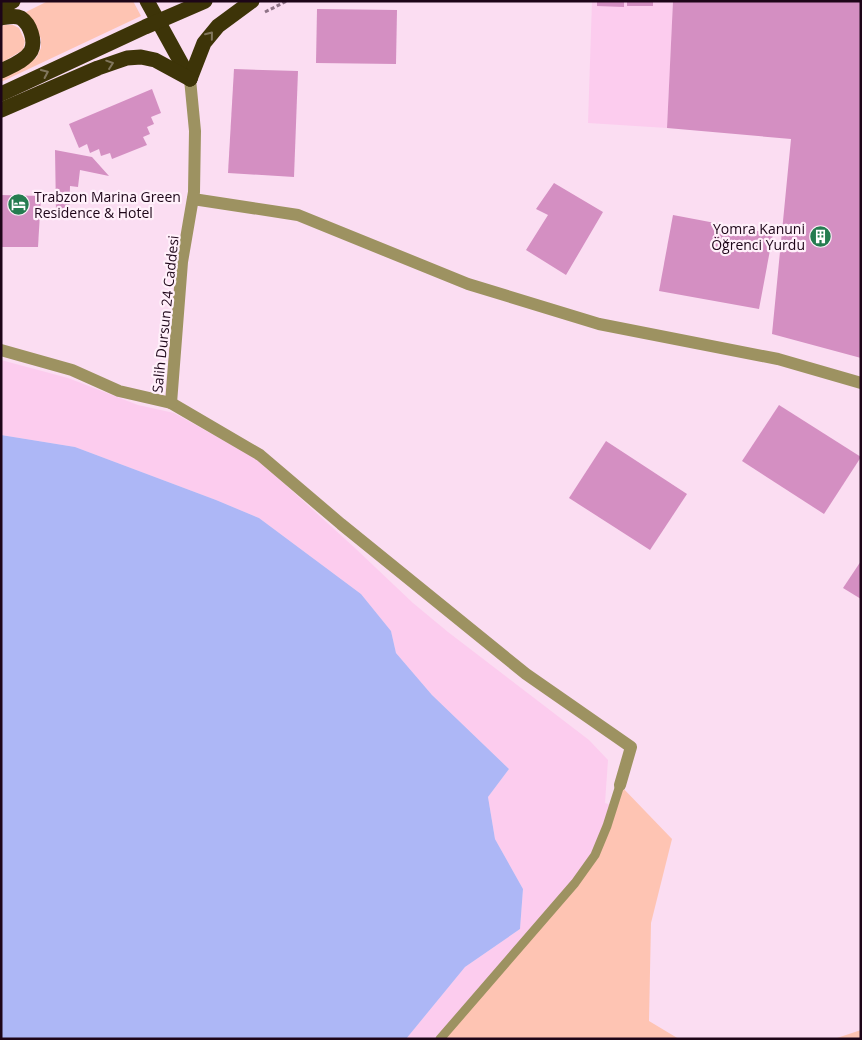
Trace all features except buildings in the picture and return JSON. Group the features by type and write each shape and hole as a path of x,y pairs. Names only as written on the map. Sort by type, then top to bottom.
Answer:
{"highway":[{"path":"1,8 14,1"},
{"path":"147,1 190,79"},
{"path":"1,94 205,1"},
{"path":"190,79 204,43 218,26 252,1"},
{"path":"1,18 13,16 20,18 28,26 33,40 32,48 27,56 1,71"},
{"path":"1,110 98,68 126,58 141,57 155,60 190,79"}],"street":[{"name":"Salih Dursun 24 Caddesi","path":"171,403 182,262 193,199 195,131 190,79"},
{"path":"193,199 298,215 468,284 599,324 778,358 861,383"},
{"path":"1,350 72,370 119,391 171,403 260,456 340,524 526,674 631,747 620,785"}],"lane":[{"path":"440,1039 575,883 595,855 607,826 620,785"}],"shaded area":[{"path":"48,1 133,1 141,16 1,82 1,78 36,58 41,48 41,39 34,23 22,14"},
{"path":"592,1 673,1 667,128 588,123"},
{"path":"13,25 19,28 25,41 23,50 1,63 1,26"},
{"path":"1,360 68,378 138,405 174,413 257,459 413,603 589,740 608,760 605,803 620,808 566,1039 406,1039 465,967 520,929 523,889 495,839 488,797 509,769 432,695 396,653 391,631 361,594 259,518 75,447 1,435"},
{"path":"620,785 672,839 651,923 649,1021 679,1039 440,1039 595,855"},
{"path":"861,1030 861,1039 834,1039"}],"water":[{"path":"1,435 75,447 259,518 361,594 391,631 396,653 432,695 509,769 488,797 495,839 523,889 520,929 465,967 406,1039 1,1039"}],"place":[{"name":"Trabzon Marina Green Residence & Hotel","path":"18,204"},
{"name":"Yomra Kanuni Öğrenci Yurdu","path":"821,236"}]}
